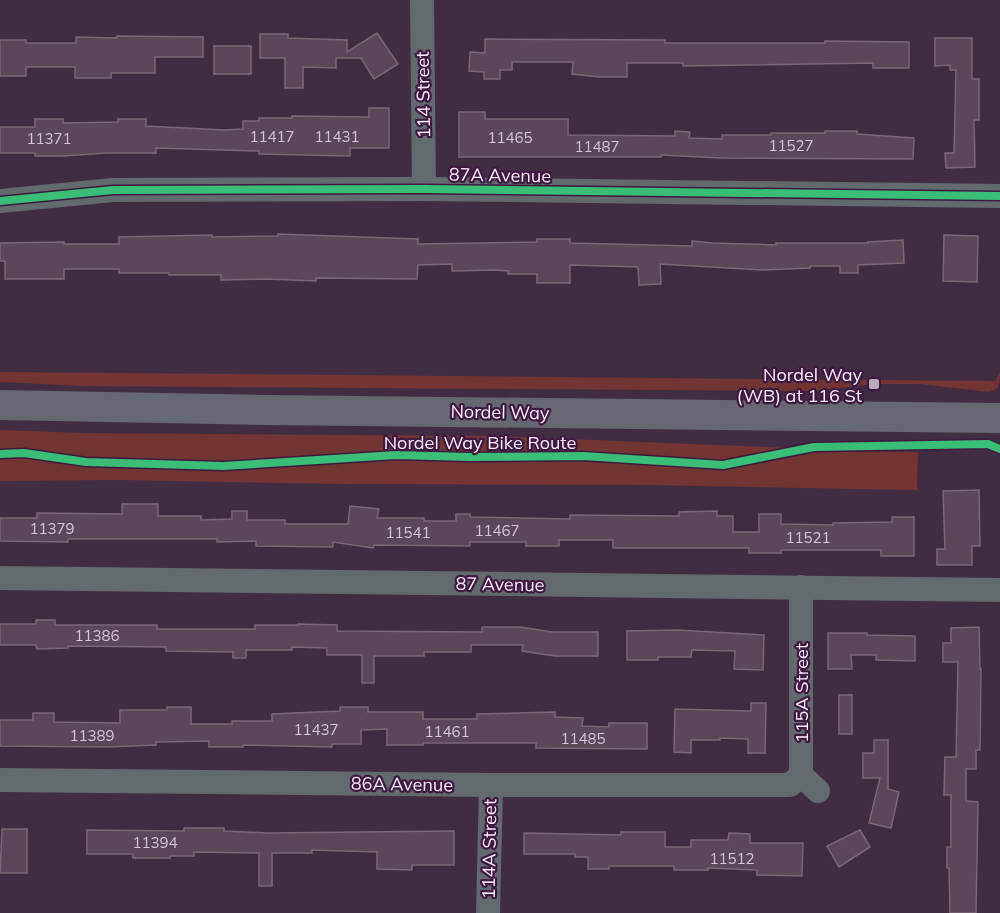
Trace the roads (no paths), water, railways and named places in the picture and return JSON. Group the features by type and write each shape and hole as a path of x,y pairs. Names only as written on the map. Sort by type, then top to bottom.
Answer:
{"main road":[{"name":"Nordel Way","path":"0,405 1000,418"}],"street":[{"name":"114 Street","path":"422,0 424,189"},
{"name":"87A Avenue","path":"0,201 113,190 424,189 1000,196"},
{"name":"87 Avenue","path":"0,578 1000,590"},
{"name":"115A Street","path":"801,587 809,783"},
{"name":"86A Avenue","path":"0,780 491,785 790,785 809,783"},
{"name":"114A Street","path":"488,913 491,785"}],"place":[{"name":"Nordel Way (WB) at 116 St","path":"874,384"}]}
